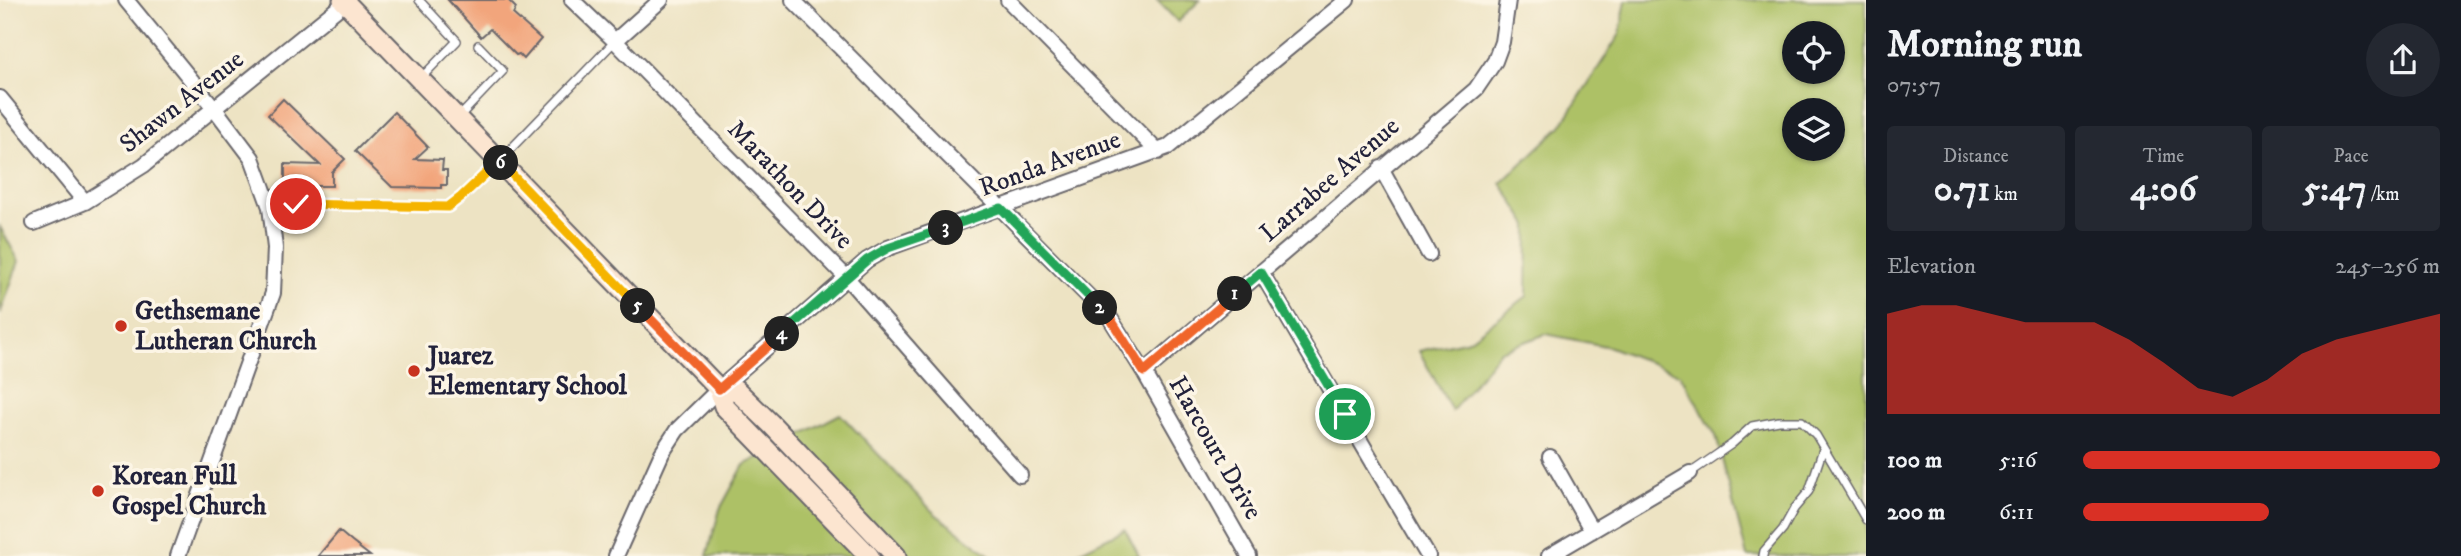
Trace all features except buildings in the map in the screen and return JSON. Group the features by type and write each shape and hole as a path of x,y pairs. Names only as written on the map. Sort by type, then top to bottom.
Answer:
{"main road":[{"path":"345,1 719,389 724,406 731,414 869,556"},
{"path":"719,389 735,389 896,556"}],"street":[{"path":"127,0 252,158 270,206 275,248 272,293 178,556"},
{"name":"Marathon Drive","path":"572,0 847,278 1020,475"},
{"path":"615,41 661,0"},
{"name":"Harcourt Drive","path":"793,0 1110,318 1144,372 1249,556"},
{"path":"1007,0 1158,152"},
{"name":"Ronda Avenue","path":"616,556 662,453 677,430 719,389 867,260 888,248 1168,147 1347,0"},
{"name":"Larrabee Avenue","path":"1144,372 1476,89 1495,61 1502,41 1508,0"},
{"name":"Shawn Avenue","path":"34,223 85,202 144,165 345,1"},
{"path":"0,98 85,202"},
{"path":"1381,168 1429,254"},
{"path":"1261,272 1428,556"},
{"path":"1550,457 1592,531"},
{"path":"1549,556 1690,473"}],"lane":[{"path":"419,0 457,41 419,79"},
{"path":"270,206 296,204 448,207 499,161 615,41"},
{"path":"457,118 503,71 478,45"},
{"path":"1690,473 1732,444 1752,426 1779,421 1802,421 1816,435 1866,520"},
{"path":"1763,556 1809,491 1823,449"}],"green space":[{"path":"1157,0 1200,0 1178,22"},
{"path":"1626,0 1866,0 1866,556 1747,556 1716,436 1680,374 1610,347 1546,334 1500,351 1452,411 1419,351 1469,340 1527,296 1528,225 1501,183 1561,126 1620,34"},
{"path":"0,227 19,261 0,314"},
{"path":"840,414 934,513 991,556 707,556 720,509 744,465"},
{"path":"1125,529 1139,556 1071,556"}],"place":[{"name":"Gethsemane Lutheran Church","path":"121,326"},
{"name":"Juarez Elementary School","path":"414,371"},
{"name":"Korean Full Gospel Church","path":"98,491"}],"route":[{"path":"296,204 448,207 499,161 719,389 867,260 888,248 1001,208 1110,318 1144,372 1261,272 1345,414"}]}
